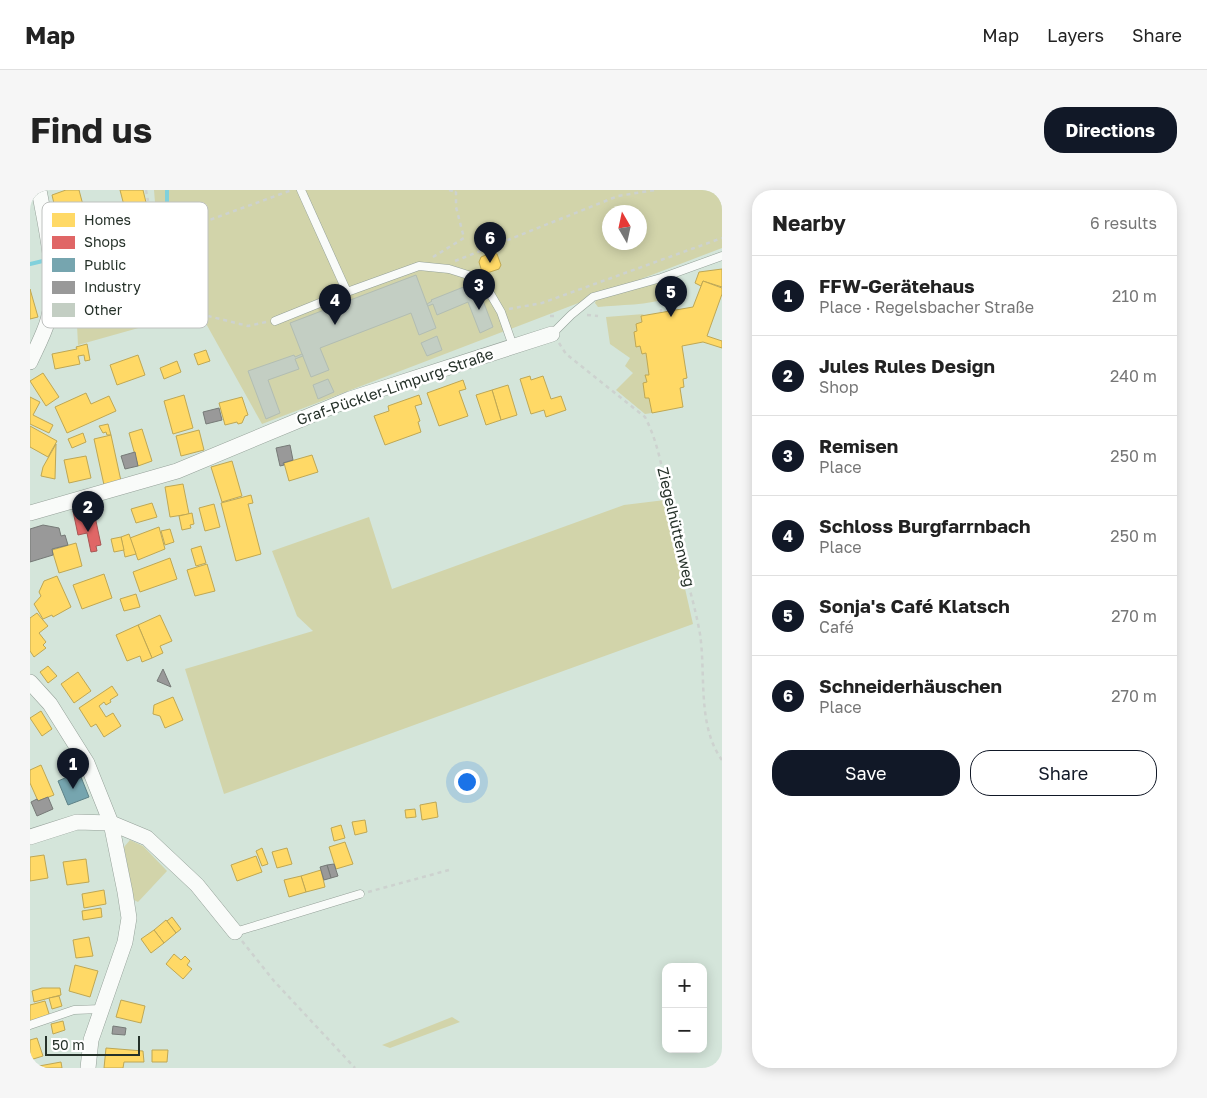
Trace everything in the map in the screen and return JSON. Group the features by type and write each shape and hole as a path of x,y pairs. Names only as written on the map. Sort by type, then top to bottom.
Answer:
{"street":[{"path":"39,190 42,204"},
{"path":"30,362 44,328"},
{"name":"Graf-Pückler-Limpurg-Straße","path":"30,513 177,470 350,399 552,334"},
{"path":"30,682 50,704 87,763 111,823 129,918 124,942 91,1040 88,1068"},
{"path":"30,837 77,822 111,823 147,838 196,885 235,932"}],"lane":[{"path":"301,190 347,292"},
{"name":"Graf-Pückler-Limpurg-Straße","path":"552,334 571,314 594,298 661,278 722,256"},
{"path":"275,320 419,266 448,269 468,275 484,283 501,312 513,346"},
{"path":"235,932 360,894"},
{"path":"30,1025 74,1010 101,1009"}],"path":[{"path":"146,190 148,201"},
{"path":"208,220 292,190"},
{"path":"419,266 464,238 456,207 457,191 449,190"},
{"path":"435,269 618,196 655,190"},
{"path":"501,312 515,307 542,303 722,238"},
{"path":"208,316 248,326 275,320"},
{"name":"Ziegelhüttenweg","path":"552,334 566,354 645,417 651,429 663,465 675,534 699,628 704,703 711,739 722,760"},
{"path":"360,894 449,870"},
{"path":"235,932 274,981 355,1068"}],"green space":[{"path":"154,190 722,190 722,248 262,424 208,327 208,202 155,202"},
{"path":"672,277 679,282 680,288 676,294 669,298 643,303 598,307 595,303 596,300"},
{"path":"644,314 641,316 642,322 636,324 637,331 634,332 636,346 640,346 642,354 646,353 649,375 645,375 647,382 643,383 645,398 649,398 652,413 645,414 616,390 633,373 625,366 630,358 610,344 606,317"},
{"path":"77,328 138,328 78,345"},
{"path":"665,500 693,624 224,794 185,669 313,631 297,616 272,551 369,517 392,589 624,505"},
{"path":"130,840 143,846 167,871 138,902 134,900 124,847"},
{"path":"452,1017 460,1022 390,1048 382,1045"}],"building: Homes":[{"path":"66,190 79,190 82,202 54,202 52,195"},
{"path":"120,190 143,190 146,202 123,202"},
{"path":"493,252 497,254 501,265 499,269 487,273 482,272 479,262 481,257"},
{"path":"722,269 722,287 703,281 701,286 695,283 699,272"},
{"path":"703,281 722,288 722,294 707,336 722,341 722,348 703,342 682,346 687,378 683,379 684,387 680,388 683,407 652,413 649,398 645,398 643,383 647,382 645,375 649,375 646,353 642,354 640,346 636,347 634,332 637,331 636,324 642,322 641,316 693,307"},
{"path":"30,289 38,317 30,319"},
{"path":"87,344 90,360 85,361 84,355 78,356 80,364 55,369 52,354 77,349 76,347"},
{"path":"206,350 210,361 198,365 194,354"},
{"path":"138,355 145,375 117,385 110,365"},
{"path":"177,361 181,372 164,379 160,368"},
{"path":"43,373 59,397 46,406 30,381"},
{"path":"530,376 531,380 543,376 551,399 561,396 566,410 546,417 544,410 531,414 520,379"},
{"path":"463,380 466,389 459,391 468,416 439,426 427,393"},
{"path":"508,385 517,415 501,420 492,390"},
{"path":"492,390 501,420 486,425 476,395"},
{"path":"86,393 91,404 109,396 116,411 67,433 55,407"},
{"path":"184,395 193,428 173,434 164,401"},
{"path":"419,395 422,404 415,406 421,432 385,445 374,416 389,411 388,406"},
{"path":"30,397 40,402 33,415 53,425 49,433 30,424"},
{"path":"242,397 248,415 245,416 242,423 238,424 237,422 225,425 219,403"},
{"path":"108,424 111,435 107,435 106,432 103,433 99,426"},
{"path":"30,426 57,441 48,457 30,447"},
{"path":"142,429 152,461 138,466 129,433"},
{"path":"199,430 204,450 181,456 176,436"},
{"path":"83,433 86,442 72,448 68,439"},
{"path":"111,435 121,481 104,485 94,439"},
{"path":"56,444 55,479 41,476 43,467"},
{"path":"312,455 318,472 289,481 284,463"},
{"path":"86,456 91,478 69,483 64,460"},
{"path":"232,461 242,496 222,502 211,467"},
{"path":"183,484 189,514 170,517 165,487"},
{"path":"251,495 253,503 248,504 261,554 236,561 221,503"},
{"path":"152,503 157,517 136,523 131,509"},
{"path":"214,504 220,527 205,531 199,508"},
{"path":"192,513 194,524 190,525 191,528 182,530 179,516"},
{"path":"159,527 165,549 138,560 130,538"},
{"path":"170,529 174,542 165,545 161,531"},
{"path":"129,534 136,554 125,557 121,537"},
{"path":"121,537 124,550 114,552 111,539"},
{"path":"76,543 82,566 59,573 52,550"},
{"path":"201,546 206,563 196,566 191,549"},
{"path":"170,558 177,579 140,592 133,572"},
{"path":"207,564 215,591 195,596 187,570"},
{"path":"104,574 112,598 82,609 73,585"},
{"path":"57,576 71,607 53,617 52,615 43,619 34,604 41,596 39,592 44,581"},
{"path":"136,594 140,607 124,611 120,599"},
{"path":"37,613 48,626 39,633 46,642 43,645 46,648 34,657 30,651 30,618"},
{"path":"160,615 172,641 160,646 163,653 152,658 138,625"},
{"path":"138,625 152,658 142,662 140,656 127,661 116,635"},
{"path":"48,666 57,676 48,683 40,672"},
{"path":"78,672 91,691 74,703 61,684"},
{"path":"112,686 118,695 106,705 104,702 99,706 106,717 113,713 121,726 104,737 96,724 91,727 79,708"},
{"path":"173,697 183,720 165,728 160,716 153,714 154,705"},
{"path":"41,711 52,729 42,736 30,718"},
{"path":"41,765 54,795 38,801 30,783 30,770"},
{"path":"436,802 438,817 422,820 420,805"},
{"path":"415,809 416,817 406,818 405,810"},
{"path":"365,820 367,832 355,835 352,822"},
{"path":"341,825 345,838 334,841 331,828"},
{"path":"345,842 353,864 336,869 329,847"},
{"path":"262,848 268,864 262,866 256,851"},
{"path":"287,848 292,864 277,868 272,852"},
{"path":"44,855 48,878 30,881 30,857"},
{"path":"256,856 262,872 237,881 231,865"},
{"path":"86,859 89,882 67,885 63,862"},
{"path":"321,870 325,887 306,892 301,876"},
{"path":"301,876 306,892 289,897 284,880"},
{"path":"104,890 106,904 84,908 82,894"},
{"path":"101,908 102,917 83,920 82,911"},
{"path":"172,917 181,929 176,933 167,921"},
{"path":"166,920 176,933 164,943 154,930"},
{"path":"154,930 164,943 151,953 141,939"},
{"path":"89,937 93,956 76,958 73,940"},
{"path":"174,954 181,960 185,956 190,961 187,965 192,969 183,979 166,964"},
{"path":"75,965 98,971 90,997 69,991"},
{"path":"42,988 60,988 61,995 34,1002 32,991"},
{"path":"59,996 62,1006 52,1009 49,998"},
{"path":"121,1000 145,1006 141,1023 116,1017"},
{"path":"45,1001 50,1017 30,1023 30,1005"},
{"path":"63,1021 65,1030 53,1034 51,1024"},
{"path":"37,1038 43,1056 30,1060 30,1040"},
{"path":"106,1048 143,1051 144,1062 124,1062 123,1068 104,1068"},
{"path":"152,1050 168,1050 167,1062 152,1062"},
{"path":"61,1062 62,1068 40,1068 39,1066"}],"building: Shops":[{"path":"93,507 101,545 96,546 97,551 91,552 87,533 78,535 73,511"}],"building: Public":[{"path":"79,772 89,797 68,805 58,781"}],"building: Industry":[{"path":"219,408 222,420 206,424 203,412"},
{"path":"290,445 293,460 280,466 276,448"},
{"path":"135,452 138,466 125,469 121,456"},
{"path":"43,525 59,528 61,536 65,535 68,545 52,549 53,555 30,562 30,529"},
{"path":"163,669 171,687 157,681"},
{"path":"48,797 53,809 37,816 31,802"},
{"path":"334,864 338,876 331,878 327,865"},
{"path":"327,865 331,878 324,880 320,867"},
{"path":"113,1026 126,1028 125,1035 112,1034"}],"building: Other":[{"path":"416,275 436,328 419,335 411,313 320,348 329,370 311,377 290,323"},
{"path":"476,282 493,327 480,333 468,302 437,315 433,304 428,306 427,304 431,300"},
{"path":"437,336 442,350 427,356 421,343"},
{"path":"302,354 303,356 295,359 299,369 268,380 280,413 266,419 248,371"},
{"path":"328,379 334,392 318,399 313,385"}],"waterway":[{"path":"167,190 167,202"},
{"path":"30,264 42,261"}],"place":[{"name":"Schneiderhäuschen","path":"490,263"},
{"name":"Remisen","path":"479,310"},
{"name":"Sonja's Café Klatsch","path":"671,317"},
{"name":"Schloss Burgfarrnbach","path":"335,325"},
{"name":"Jules Rules Design","path":"88,532"},
{"name":"FFW-Gerätehaus","path":"73,789"}]}
